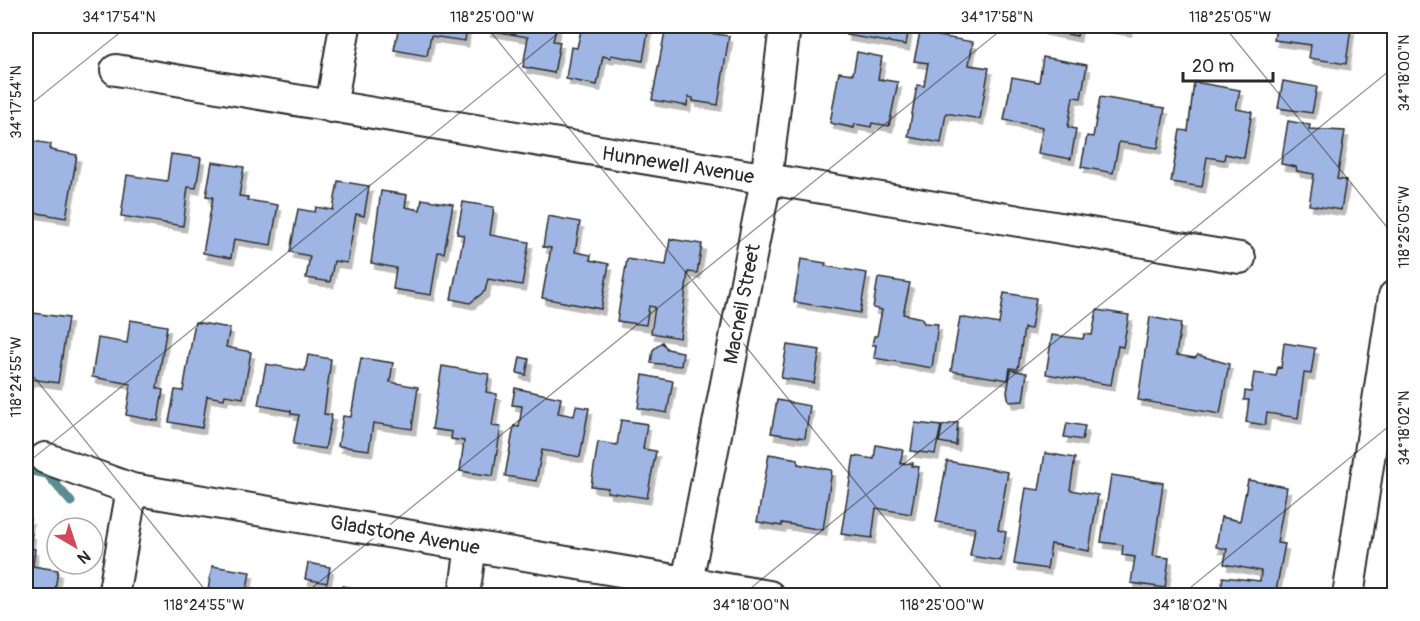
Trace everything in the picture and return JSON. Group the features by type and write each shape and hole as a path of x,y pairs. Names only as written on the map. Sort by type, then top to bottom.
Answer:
{"street":[{"path":"331,107 345,26"},
{"name":"Macneil Street","path":"687,582 766,180 785,26"},
{"name":"Hunnewell Avenue","path":"117,70 1240,258"},
{"path":"1348,596 1395,296"},
{"name":"Gladstone Avenue","path":"45,458 132,489 769,596"},
{"path":"113,596 132,489"},
{"path":"464,596 471,546"}],"building":[{"path":"399,26 467,26 465,41 431,36 427,56 394,50"},
{"path":"488,26 557,26 553,41 560,42 554,73 523,67 528,37 487,30"},
{"path":"582,26 649,26 643,61 611,55 610,58 603,56 597,85 566,79 571,47 577,48"},
{"path":"666,26 729,36 718,105 693,101 693,98 688,97 687,106 652,100"},
{"path":"848,26 909,26 906,45 846,35"},
{"path":"1043,26 1079,26 1077,36 1042,29"},
{"path":"1103,26 1128,26 1128,30"},
{"path":"1276,26 1351,28 1346,64 1309,58 1311,45 1274,40"},
{"path":"921,27 939,30 938,36 973,42 969,65 989,68 980,119 946,113 941,143 908,137 917,85 924,86 928,63 914,61"},
{"path":"857,52 882,57 878,79 898,82 889,126 872,123 871,127 855,124 854,128 830,123 839,72 853,74"},
{"path":"1043,57 1087,65 1081,98 1073,97 1068,127 1076,129 1071,159 1038,153 1043,127 1004,120 1012,77 1039,82"},
{"path":"1283,81 1317,87 1312,113 1278,108"},
{"path":"1194,82 1240,90 1236,109 1252,112 1244,158 1225,154 1224,160 1207,157 1202,187 1171,182 1180,130 1188,131"},
{"path":"1100,97 1165,108 1158,148 1119,142 1113,173 1081,167 1087,136 1093,137"},
{"path":"1288,121 1310,125 1309,129 1345,131 1337,179 1346,180 1341,210 1309,205 1314,174 1297,171 1296,167 1281,164"},
{"path":"27,140 51,144 50,150 77,155 66,218 26,211"},
{"path":"171,154 201,158 196,188 188,187 183,226 121,216 127,175 167,181"},
{"path":"212,162 244,167 239,196 248,197 247,200 278,205 271,245 234,239 231,258 203,253 213,197 206,196"},
{"path":"338,181 369,186 364,216 356,214 347,263 334,261 330,282 306,278 310,256 290,252 298,209 315,212 316,207 333,210"},
{"path":"381,191 407,195 405,207 420,210 422,199 453,204 444,253 438,252 431,295 393,289 396,268 371,263"},
{"path":"463,202 494,207 490,235 529,242 522,285 488,279 485,291 470,303 451,299 464,235 457,234"},
{"path":"548,216 580,222 575,252 591,255 590,260 609,264 601,309 542,298 551,248 543,247"},
{"path":"670,239 702,244 697,273 688,272 680,338 651,333 655,307 649,306 646,325 617,321 627,259 666,265"},
{"path":"801,259 826,263 825,266 867,273 860,313 794,302"},
{"path":"878,278 910,283 903,314 921,318 924,323 938,324 932,368 874,358 876,345 872,345 874,336 877,336 882,310 873,308"},
{"path":"1004,293 1036,298 1031,329 1024,328 1018,369 1010,368 1008,380 951,371 960,317 999,324"},
{"path":"1097,310 1129,315 1123,347 1118,346 1111,385 1046,374 1052,335 1083,339 1084,334 1092,335"},
{"path":"26,312 68,318 58,383 31,379 30,383 26,382"},
{"path":"1150,317 1181,323 1176,355 1195,358 1198,355 1229,364 1220,414 1138,400"},
{"path":"130,320 167,326 157,388 163,390 158,421 126,415 131,384 92,377 98,338 127,343"},
{"path":"195,322 230,328 226,347 251,352 243,398 225,395 224,399 207,396 202,428 169,422 175,390 183,391"},
{"path":"662,342 667,349 683,352 681,366 651,363 653,350"},
{"path":"1284,343 1315,348 1311,374 1304,373 1298,418 1267,413 1265,425 1246,422 1249,400 1244,400 1245,391 1251,392 1254,373 1276,376 1278,367 1281,368"},
{"path":"787,345 820,350 814,383 781,378"},
{"path":"308,355 331,359 324,414 332,415 325,449 293,444 299,415 291,414 291,411 258,405 266,364 305,371"},
{"path":"520,357 529,359 526,375 517,373"},
{"path":"361,358 393,363 390,382 418,387 412,429 373,423 369,450 338,446 343,416 351,417"},
{"path":"442,366 489,374 486,392 497,394 492,426 501,427 493,476 460,471 464,441 451,439 452,432 432,429"},
{"path":"1011,370 1027,373 1023,401 1009,402 1007,392"},
{"path":"643,375 673,381 667,413 638,408"},
{"path":"515,388 561,398 558,413 574,416 576,406 589,408 580,457 542,450 536,481 505,476 514,426 519,427 522,406 512,405"},
{"path":"777,400 810,406 805,438 771,433"},
{"path":"621,420 647,424 643,449 656,451 647,498 607,492 608,488 591,486 598,442 617,445"},
{"path":"958,422 956,445 939,442 942,426"},
{"path":"915,423 941,426 935,454 911,451"},
{"path":"1067,423 1085,426 1082,440 1064,437"},
{"path":"876,445 903,450 900,464 913,463 912,466 919,467 911,514 876,508 872,538 841,534 854,456 874,459"},
{"path":"1045,453 1075,458 1070,490 1098,495 1089,551 1051,544 1047,569 1014,564 1026,488 1039,490"},
{"path":"769,454 798,459 798,464 832,470 823,530 782,523 782,526 757,522"},
{"path":"947,461 1008,472 998,530 1006,532 1001,561 970,556 975,528 936,522"},
{"path":"1111,475 1163,483 1153,556 1169,558 1165,588 1131,583 1135,557 1122,555 1123,545 1101,542"},
{"path":"1248,480 1287,487 1277,543 1285,544 1275,596 1220,596 1223,577 1260,581 1261,571 1224,564 1227,549 1216,547 1221,517 1240,521"},
{"path":"26,518 30,518 28,532 32,533 30,548 35,549 33,566 45,568 45,576 57,576 54,596 26,596"},
{"path":"308,563 330,567 327,583 305,579"},
{"path":"212,566 250,572 246,594 260,596 207,596"},
{"path":"343,586 375,593 390,593 341,596"}],"waterway":[{"path":"26,470 47,474 71,502"}]}
